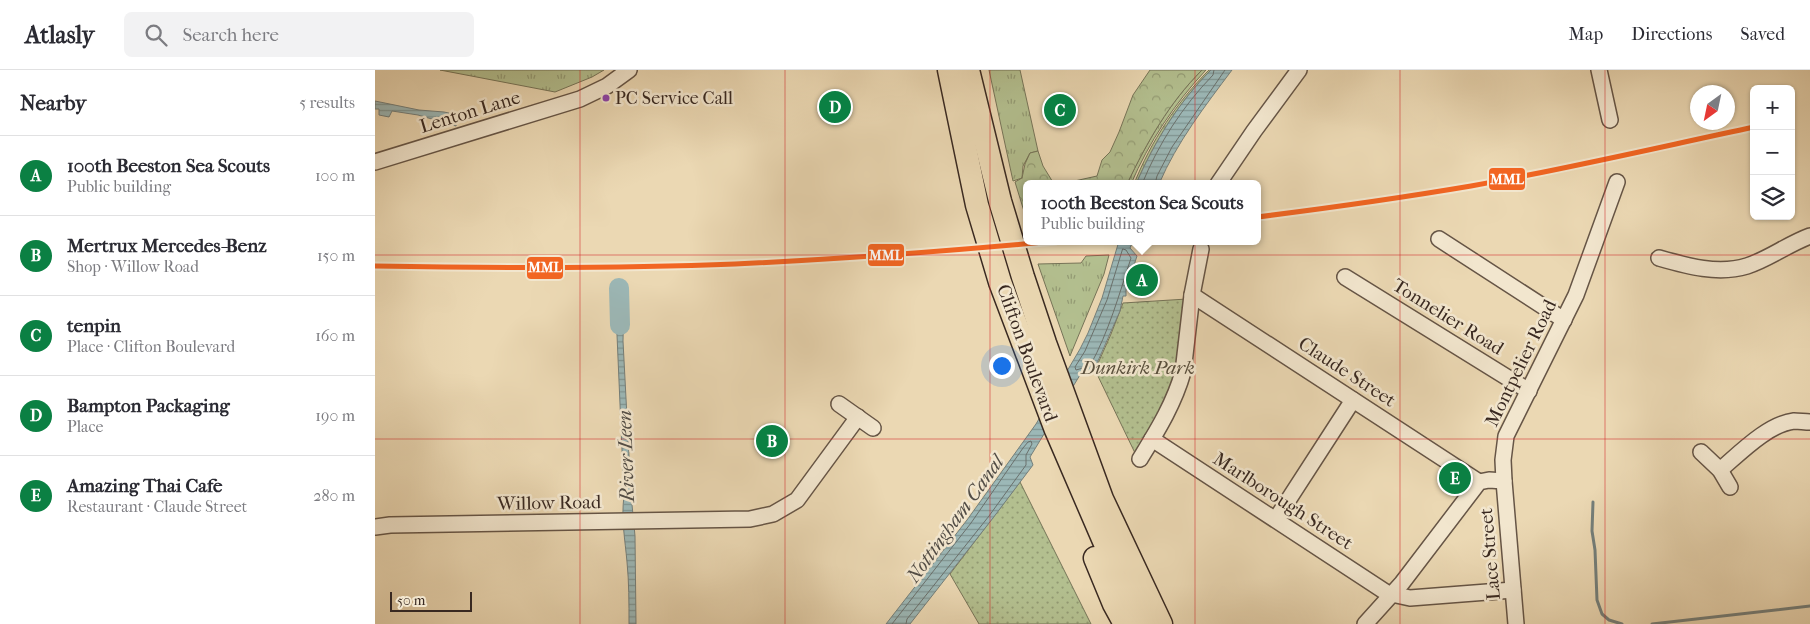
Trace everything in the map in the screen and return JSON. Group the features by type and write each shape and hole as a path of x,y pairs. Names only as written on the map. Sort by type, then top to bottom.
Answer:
{"highway":[{"name":"Clifton Boulevard","path":"949,70 977,205 1001,282 1064,423 1161,624"},
{"name":"Clifton Boulevard","path":"968,70 1000,201 1064,423 1105,544 1143,624"},
{"path":"1064,423 1081,523 1114,604 1125,624"},
{"path":"1064,423 1122,510 1177,624"}],"street":[{"name":"Lenton Lane","path":"375,162 580,99 607,86 629,70"},
{"path":"1221,180 1254,130 1299,70"},
{"path":"1599,70 1610,120"},
{"name":"Montpelier Road","path":"1504,481 1503,460 1507,436 1564,320 1589,260 1617,182"},
{"path":"1659,258 1685,265 1730,270 1747,266 1810,236"},
{"path":"1439,238 1564,320"},
{"path":"1140,459 1175,397 1181,378 1201,250"},
{"name":"Tonnelier Road","path":"1345,277 1529,391"},
{"name":"Claude Street","path":"1193,296 1479,482"},
{"path":"1276,520 1353,400"},
{"path":"839,404 873,428"},
{"name":"Willow Road","path":"375,527 390,525 750,519 773,514 797,500 805,491 858,417"},
{"path":"1720,470 1777,426 1794,421 1810,422"},
{"name":"Marlborough Street","path":"1152,438 1391,595"},
{"path":"1701,452 1720,470 1730,487"},
{"path":"1365,624 1391,595 1479,482 1489,480 1504,481"},
{"name":"Lace Street","path":"1504,481 1516,624"},
{"path":"1391,595 1410,598 1513,590"}],"green space":[{"path":"440,70 604,70 555,92"},
{"path":"989,70 1020,70 1038,151 1030,153 1023,166 1022,178 1013,181"},
{"path":"1150,70 1202,70 1169,109 1129,180 1079,180 1097,176 1102,160 1110,152 1119,132 1133,95"},
{"path":"1202,70 1206,70 1163,124 1133,180 1129,180 1169,109"},
{"path":"1211,70 1168,123 1138,180 1136,180 1157,137 1197,82"},
{"path":"1038,151 1043,166 1052,180 1023,180 1023,208 1015,182 1022,178 1030,153"},
{"path":"1109,255 1104,274 1070,356 1038,264 1081,263 1086,256"},
{"name":"Dunkirk Park","path":"1187,299 1181,354 1173,386 1160,412 1135,453 1095,370 1123,303"},
{"path":"1020,482 1091,624 979,624 950,574"}],"water":[{"path":"1211,70 1232,70 1183,139 1161,180 1138,180 1168,123"},
{"path":"375,101 419,110 458,115 456,126 418,115 392,111 389,117 379,115 379,109 375,109"},
{"path":"1118,245 1131,245 1130,248 1137,256 1126,290 1126,296 1123,296 1120,311 1094,370 1080,375 1030,457 1033,465 910,624 886,624 967,520 1036,424 1080,349 1102,298"},
{"path":"612,297 624,297 623,341 635,536 636,624 629,624 628,577 623,521 624,496 617,335"}],"waterway":[{"name":"River Leen","path":"619,288 620,325"},
{"path":"1593,502 1592,531 1595,550 1597,600 1602,614 1609,620 1622,624"},
{"path":"1652,624 1810,606"}],"transit line":[{"name":"MML","path":"1261,216 1471,186 1750,128"},
{"name":"MML","path":"375,266 555,268 735,264 815,260 1023,244"}],"place":[{"name":"PC Service Call","path":"606,98"},
{"name":"Bampton Packaging","path":"835,107"},
{"name":"tenpin","path":"1060,110"},
{"name":"100th Beeston Sea Scouts","path":"1142,280"},
{"name":"Mertrux Mercedes-Benz","path":"772,441"},
{"name":"Amazing Thai Cafe","path":"1455,478"}],"water label":[{"name":"Nottingham Canal","path":"955,519"}]}
